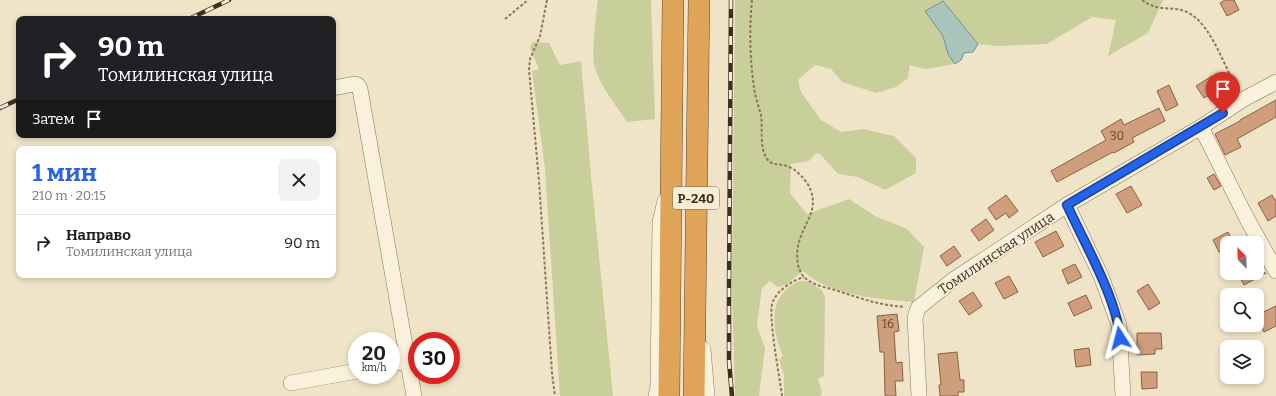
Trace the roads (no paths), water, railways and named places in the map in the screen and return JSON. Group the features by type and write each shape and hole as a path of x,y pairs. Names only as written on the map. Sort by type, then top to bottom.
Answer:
{"highway":[{"name":"Р-240","path":"669,396 673,0"},
{"name":"Р-240","path":"694,396 699,0"}],"street":[{"name":"Томилинская улица","path":"919,396 915,318 918,308 953,280 1067,205 1201,127 1244,99 1276,82"},
{"path":"336,87 354,84 360,89 408,361 400,362"},
{"path":"1201,127 1246,217 1276,271"},
{"path":"656,396 658,386 660,222 671,175"},
{"path":"1067,205 1101,276 1119,325 1123,396"},
{"path":"695,270 707,396"},
{"path":"291,383 348,373"},
{"path":"412,384 414,396"}],"water":[{"path":"943,1 978,44 973,52 964,53 961,60 955,64 948,54 943,36 925,11"}],"railway":[{"path":"195,16 229,0"},
{"path":"731,0 729,361 732,396"},
{"path":"0,108 16,100"}]}
